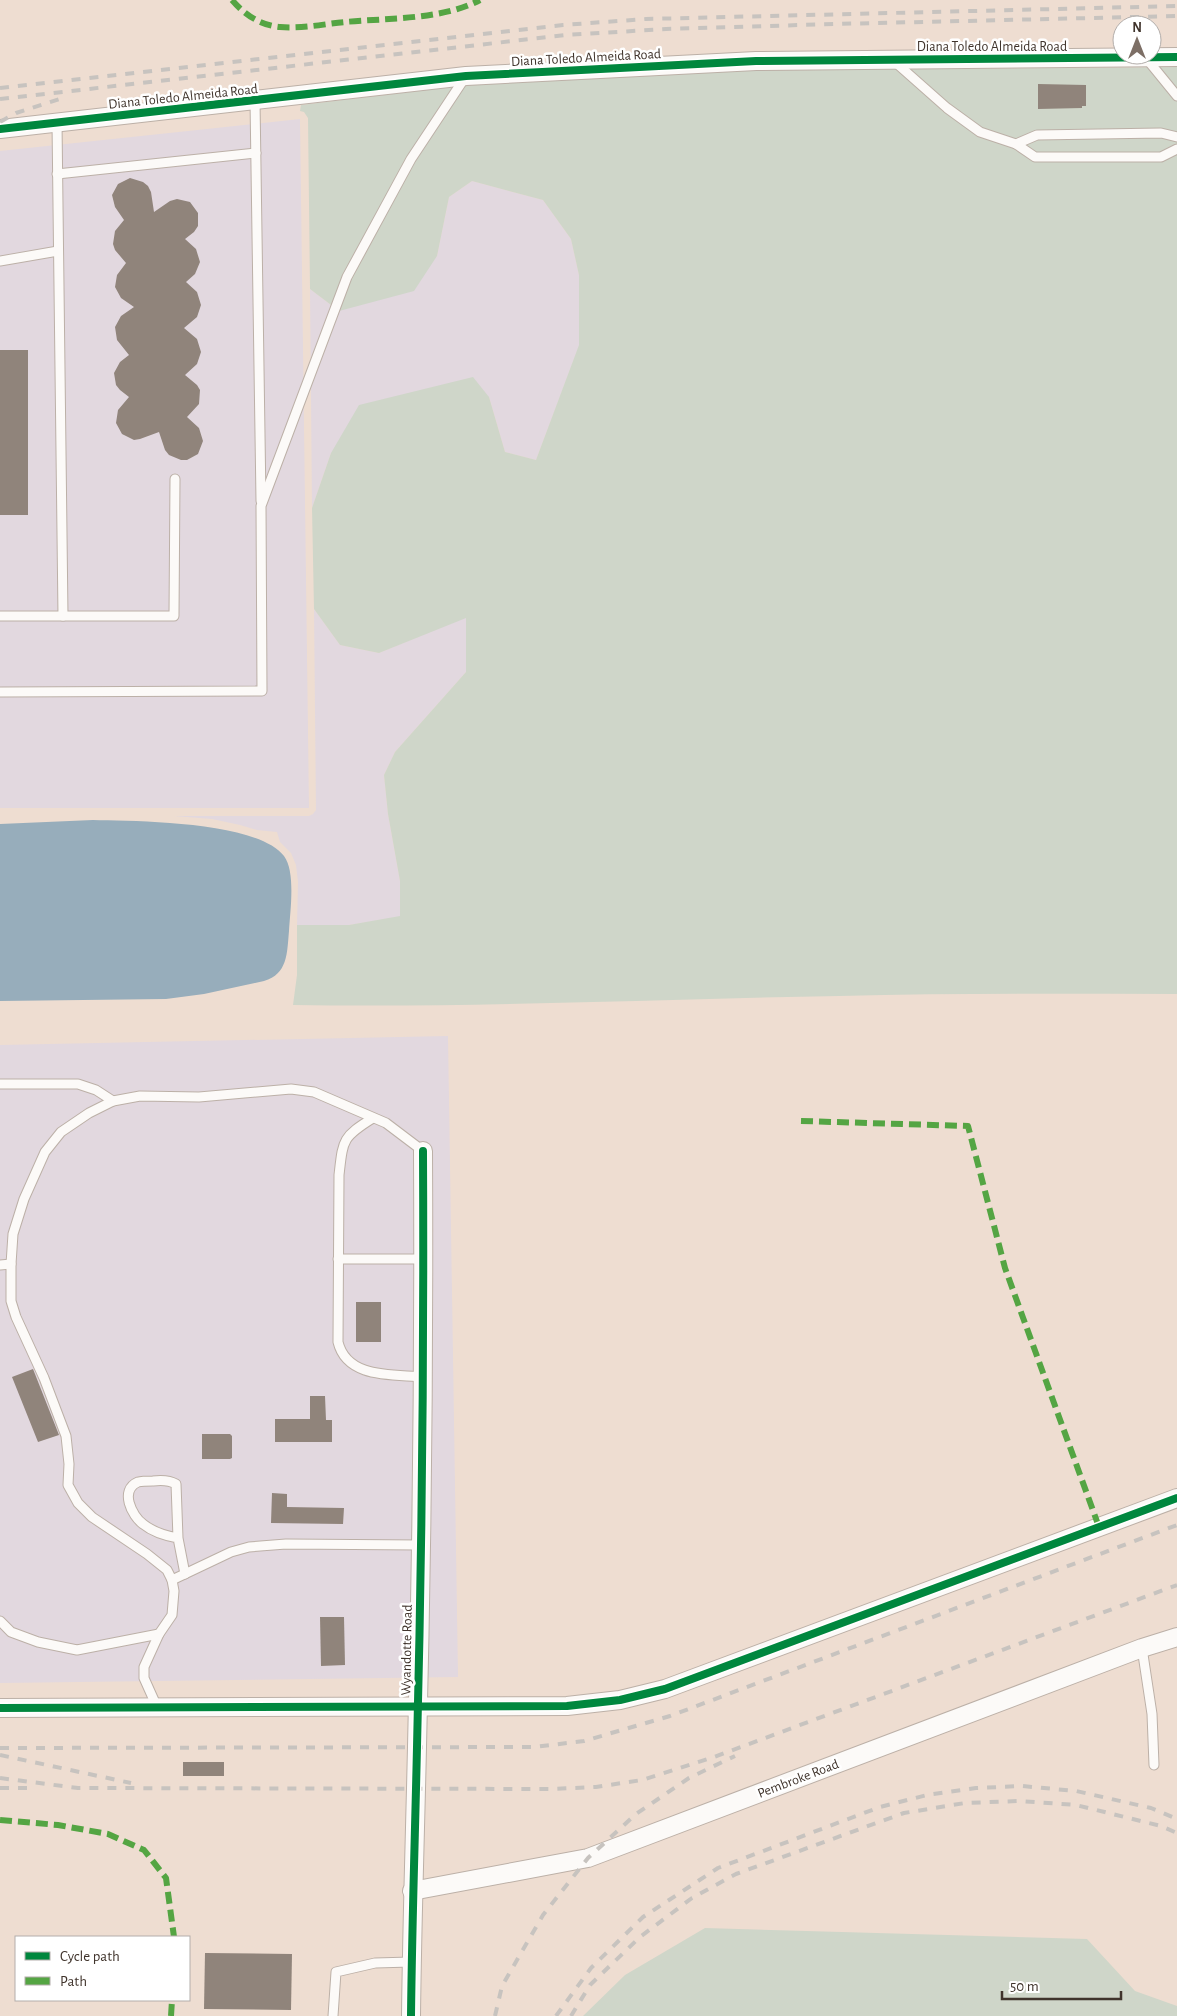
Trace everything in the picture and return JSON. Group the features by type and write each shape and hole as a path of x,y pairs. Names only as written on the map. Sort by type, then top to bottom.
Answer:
{"street":[{"name":"Diana Toledo Almeida Road","path":"1162,57 1177,57"},
{"name":"Diana Toledo Almeida Road","path":"0,129 466,76 756,61 1112,58"},
{"name":"Wyandotte Road","path":"411,2016 424,1345 424,1151"},
{"path":"0,1708 567,1706 620,1700 665,1689 1177,1498"},
{"name":"Pembroke Road","path":"412,1891 588,1858 1142,1648 1177,1637"}],"lane":[{"path":"893,60 947,108 980,132 1016,144 1035,156 1161,156 1177,149"},
{"path":"1152,65 1177,96"},
{"path":"261,506 347,277 411,159 466,76"},
{"path":"0,692 262,691 255,101"},
{"path":"57,123 63,616"},
{"path":"1016,144 1037,135 1160,133 1177,137"},
{"path":"57,174 256,153"},
{"path":"0,261 58,251"},
{"path":"0,616 174,616 175,479"},
{"path":"0,1084 78,1084 96,1090 113,1100"},
{"path":"157,1707 144,1678 144,1667 159,1634 172,1615 174,1592 172,1580 167,1570 147,1554 92,1517 78,1503 68,1485 69,1464 66,1436 44,1378 16,1317 11,1301 13,1234 24,1199 45,1152 61,1132 89,1113 113,1100 140,1096 199,1097 291,1089 314,1092 386,1123 424,1151"},
{"path":"372,1118 351,1131 345,1140 338,1176 338,1342 340,1353 347,1361 357,1367 375,1373 423,1377"},
{"path":"338,1259 424,1259"},
{"path":"0,1265 11,1264"},
{"path":"178,1538 165,1536 143,1524 130,1511 128,1496 131,1488 137,1482 161,1480 176,1484 178,1538 185,1574"},
{"path":"172,1580 232,1552 249,1547 286,1544 420,1545"},
{"path":"0,1620 11,1632 38,1642 77,1650 159,1634"},
{"path":"1142,1648 1152,1714 1154,1765"},
{"path":"333,2016 336,1972 375,1963 411,1962"}],"shaded area":[{"path":"1177,67 1177,994 924,994 498,1004 293,1005 297,975 297,925 349,925 400,916 400,881 388,814 384,775 395,752 466,672 466,618 379,653 340,645 314,609 312,508 331,453 359,405 473,377 489,397 505,452 536,460 579,345 579,275 571,239 543,200 472,181 449,197 437,256 414,291 339,311 310,289 308,118 304,112 300,111 301,105 467,85 756,70"},
{"path":"300,119 309,808 0,808 0,151"},
{"path":"472,181 543,200 571,239 579,275 579,346 536,460 505,452 489,397 331,453 312,508 310,289 339,311 437,256 449,197"},
{"path":"314,609 340,645 379,653 466,617 466,672 395,752 384,775 388,814 400,881 400,917 349,925 297,925 298,882 296,865 291,853 280,842 277,832 257,830 212,819 174,816 309,816 316,810"},
{"path":"448,1036 458,1677 0,1683 0,1045"},
{"path":"705,1928 1087,1939 1135,1991 1177,2006 1177,2016 583,2016 625,1975"}],"water":[{"path":"93,820 194,825 223,829 270,844 284,856 288,863 291,882 287,955 278,973 264,981 204,994 166,999 0,1001 0,824"}],"building":[{"path":"1038,84 1086,85 1086,106 1082,106 1082,108 1038,109"},
{"path":"130,178 143,182 148,186 151,192 154,212 170,201 177,199 190,202 198,213 198,226 185,239 196,249 200,262 195,274 186,282 197,292 201,305 197,317 184,328 197,339 201,352 197,364 185,375 200,390 199,404 187,417 199,428 203,441 198,454 187,460 181,460 169,455 165,450 159,432 134,440 122,434 116,423 118,410 129,397 116,385 114,373 120,362 129,355 117,340 115,327 121,316 134,307 121,298 115,287 117,275 126,263 115,250 113,244 115,231 124,220 115,207 112,195 118,184"},
{"path":"0,350 28,350 28,515 0,515"},
{"path":"356,1302 381,1302 381,1342 356,1342"},
{"path":"33,1369 59,1435 38,1442 12,1377"},
{"path":"310,1396 325,1396 326,1420 332,1420 332,1442 275,1442 275,1419 310,1419"},
{"path":"202,1434 230,1434 232,1436 232,1458 202,1459"},
{"path":"272,1493 287,1494 287,1507 344,1508 343,1524 271,1523"},
{"path":"320,1617 344,1617 345,1665 321,1666"},
{"path":"183,1762 224,1762 224,1776 183,1776"},
{"path":"205,1953 292,1954 291,2010 204,2009"}],"railway":[{"path":"0,88 563,25 646,19 1177,6"},
{"path":"0,99 566,35 666,29 1177,16"},
{"path":"0,122 16,113 63,98"},
{"path":"0,1748 534,1747 584,1741 670,1716 1177,1525"},
{"path":"0,1778 78,1788 551,1789 596,1787 642,1780 714,1757 1177,1585"},
{"path":"0,1755 131,1783"},
{"path":"495,2016 502,1986 543,1915 588,1858 636,1814 689,1778 735,1756"},
{"path":"556,2016 591,1968 643,1917 718,1868 880,1807 927,1795 976,1788 1022,1786 1076,1791 1151,1808 1177,1819"},
{"path":"0,1788 33,1788"},
{"path":"571,2016 590,1985 640,1937 692,1898 736,1874 904,1813 965,1803 1020,1801 1076,1805 1161,1826 1177,1833"}],"marked path":[{"path":"232,0 248,15 259,22 273,26 288,27 432,15 465,7 480,0"},
{"path":"801,1121 968,1126 1005,1268 1099,1527"},
{"path":"0,1820 58,1825 108,1834 144,1850 166,1878 174,1936"},
{"path":"171,2016 172,2001"}],"cycle path":[{"path":"0,129 466,76 756,61 1177,57"},
{"path":"411,2016 419,1672 423,1151"},
{"path":"0,1708 567,1706 620,1700 665,1689 1177,1498"}]}
